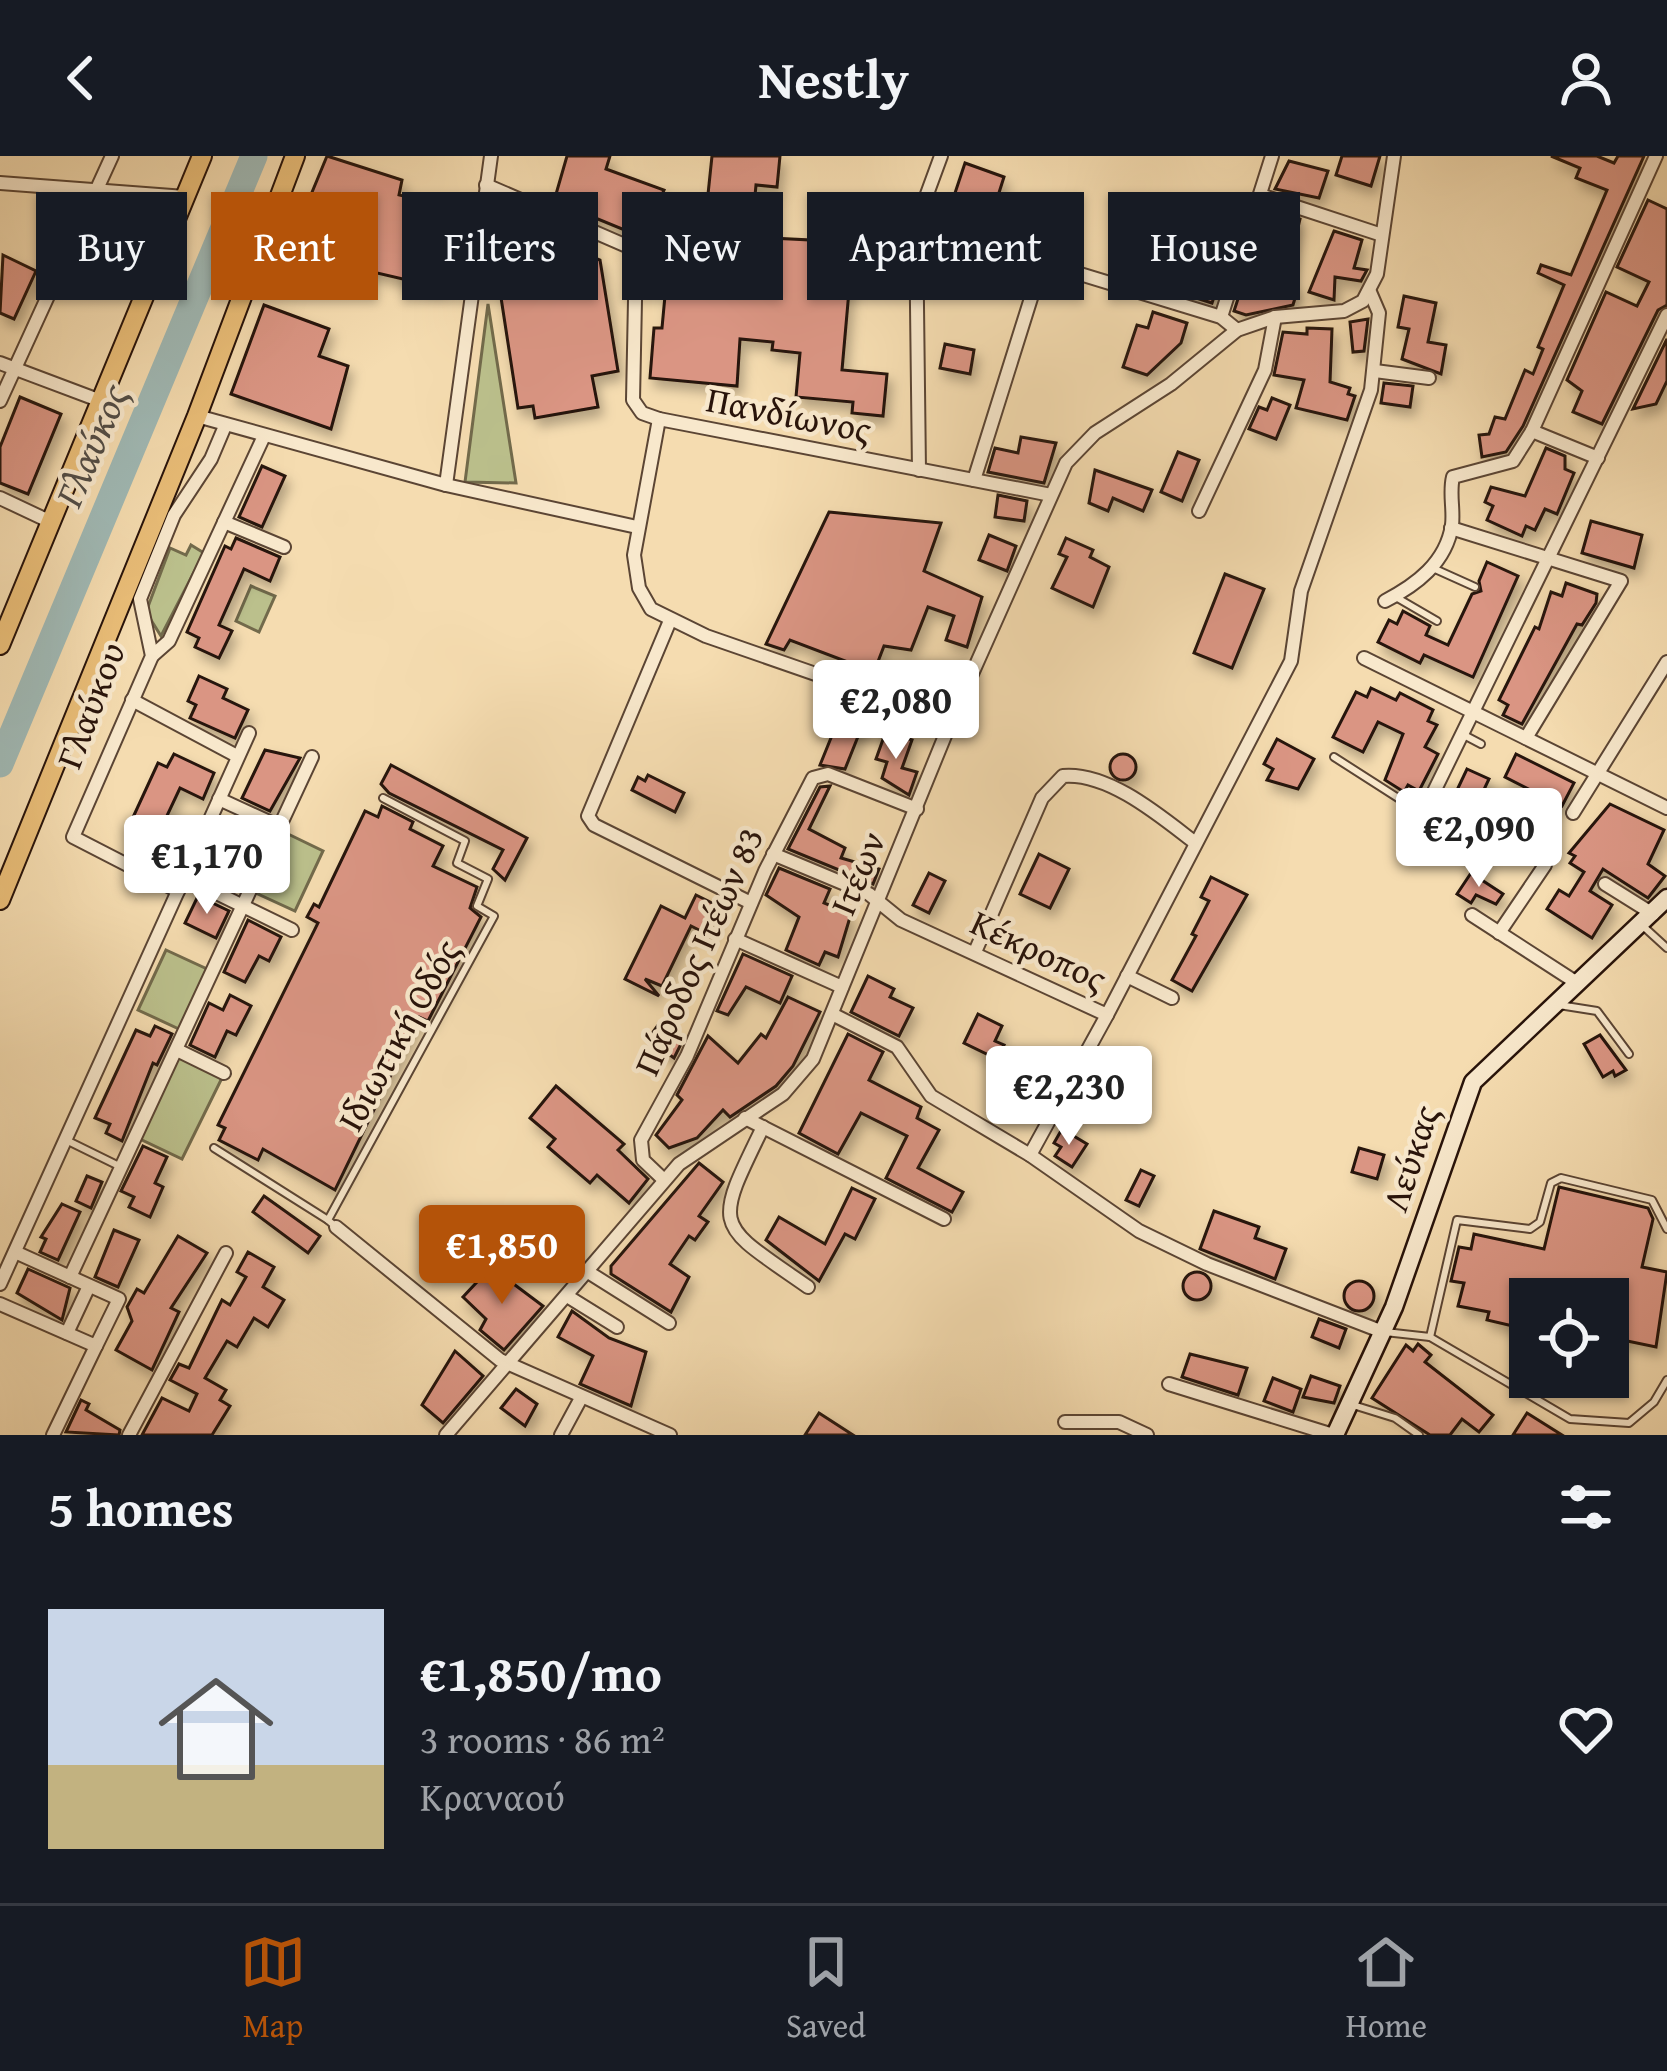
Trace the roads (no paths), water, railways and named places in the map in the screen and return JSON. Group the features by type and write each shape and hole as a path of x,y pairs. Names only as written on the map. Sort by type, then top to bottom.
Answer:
{"main road":[{"path":"187,192 202,156"},
{"name":"Γλαύκου","path":"0,900 197,416 295,156"},
{"path":"0,645 143,300"}],"street":[{"path":"0,401 112,156"},
{"path":"446,485 491,156"},
{"path":"928,192 941,156"},
{"path":"1261,192 1272,156"},
{"path":"975,952 1042,798 1063,776 1076,775 1129,798 1194,842 1218,809 1268,697 1291,661 1301,591 1355,448 1375,371 1379,314 1370,292 1394,156"},
{"path":"1389,599 1432,568 1451,528 1453,477 1513,461 1532,430 1656,156"},
{"path":"0,183 121,192"},
{"path":"486,185 637,250 633,400 642,413 659,419"},
{"path":"1300,208 1382,235"},
{"path":"1084,276 1220,317 1237,329"},
{"name":"Ιτέων","path":"446,1435 664,1180 802,1075 832,1014 951,722 1051,495 1079,446 1171,384 1237,329 1275,317 1344,311 1370,292"},
{"path":"917,300 919,470"},
{"path":"974,480 1030,300"},
{"path":"1220,317 1226,300"},
{"path":"1423,814 1667,315"},
{"path":"1199,511 1265,370 1275,317"},
{"path":"0,363 101,401"},
{"path":"1375,371 1429,378"},
{"path":"197,416 446,485 637,527"},
{"name":"Πανδίωνος","path":"669,622 651,609 639,588 634,555 659,419 1051,495"},
{"name":"Γλαύκου","path":"181,884 73,837 152,656 140,599 174,514 211,459 225,426"},
{"path":"1532,430 1598,458"},
{"path":"152,656 169,641 264,436"},
{"path":"0,498 51,522"},
{"path":"224,522 284,547"},
{"path":"1451,528 1612,574 1621,584 1526,738"},
{"path":"751,903 594,825 588,816 669,622 951,722"},
{"path":"1364,658 1667,808"},
{"path":"1573,813 1667,662"},
{"path":"132,700 237,756"},
{"path":"0,1285 249,733"},
{"path":"70,1277 312,758"},
{"name":"Πάροδος Ιτέων 83","path":"664,1180 643,1160 641,1140 690,1050 773,854 820,773 917,808"},
{"path":"218,799 280,827"},
{"name":"Κέκροπος","path":"773,854 877,902 901,920 1107,1015 1194,842"},
{"path":"1499,933 1545,865"},
{"path":"181,884 292,930"},
{"path":"1605,884 1647,919"},
{"name":"Λεύκας","path":"1334,1435 1383,1332 1465,1095 1667,898"},
{"path":"1472,915 1577,982"},
{"path":"735,939 842,987"},
{"path":"1127,976 1172,998"},
{"path":"832,1014 898,1047 931,1096 1030,1155 1139,1231 1207,1264 1383,1332"},
{"path":"1030,1155 1107,1015"},
{"path":"176,1050 224,1073"},
{"path":"745,1118 944,1219"},
{"path":"763,1127 731,1193 728,1221 737,1236 808,1287"},
{"path":"332,1223 508,1364 670,1435"},
{"path":"15,1252 118,1299 52,1435"},
{"path":"129,1435 226,1253"},
{"path":"588,1272 669,1323"},
{"path":"67,1333 89,1286"},
{"path":"567,1296 617,1327"},
{"path":"0,1304 96,1346"},
{"path":"1169,1384 1334,1435"},
{"path":"560,1435 581,1398"},
{"path":"1065,1422 1119,1422 1148,1435"}],"lane":[{"path":"1432,568 1475,587"},
{"path":"1389,599 1437,622"},
{"path":"1462,734 1481,744"},
{"path":"1334,758 1423,814"},
{"name":"Ιδιωτική Οδός","path":"332,1223 494,916 477,906 488,879 457,863 465,842 383,797"},
{"path":"1647,919 1667,948"},
{"path":"1557,1004 1597,1011 1629,1054"},
{"path":"66,1140 121,1167"},
{"path":"214,1148 332,1223"},
{"path":"1430,1337 1457,1220 1530,1229 1540,1222 1551,1183 1561,1178 1652,1200 1667,1229"},
{"path":"1383,1332 1430,1337 1582,1423 1629,1423 1654,1402 1667,1380"},
{"path":"1349,1404 1395,1418 1419,1435"}],"waterway":[{"name":"Γλαύκος","path":"0,764 254,156"}]}
